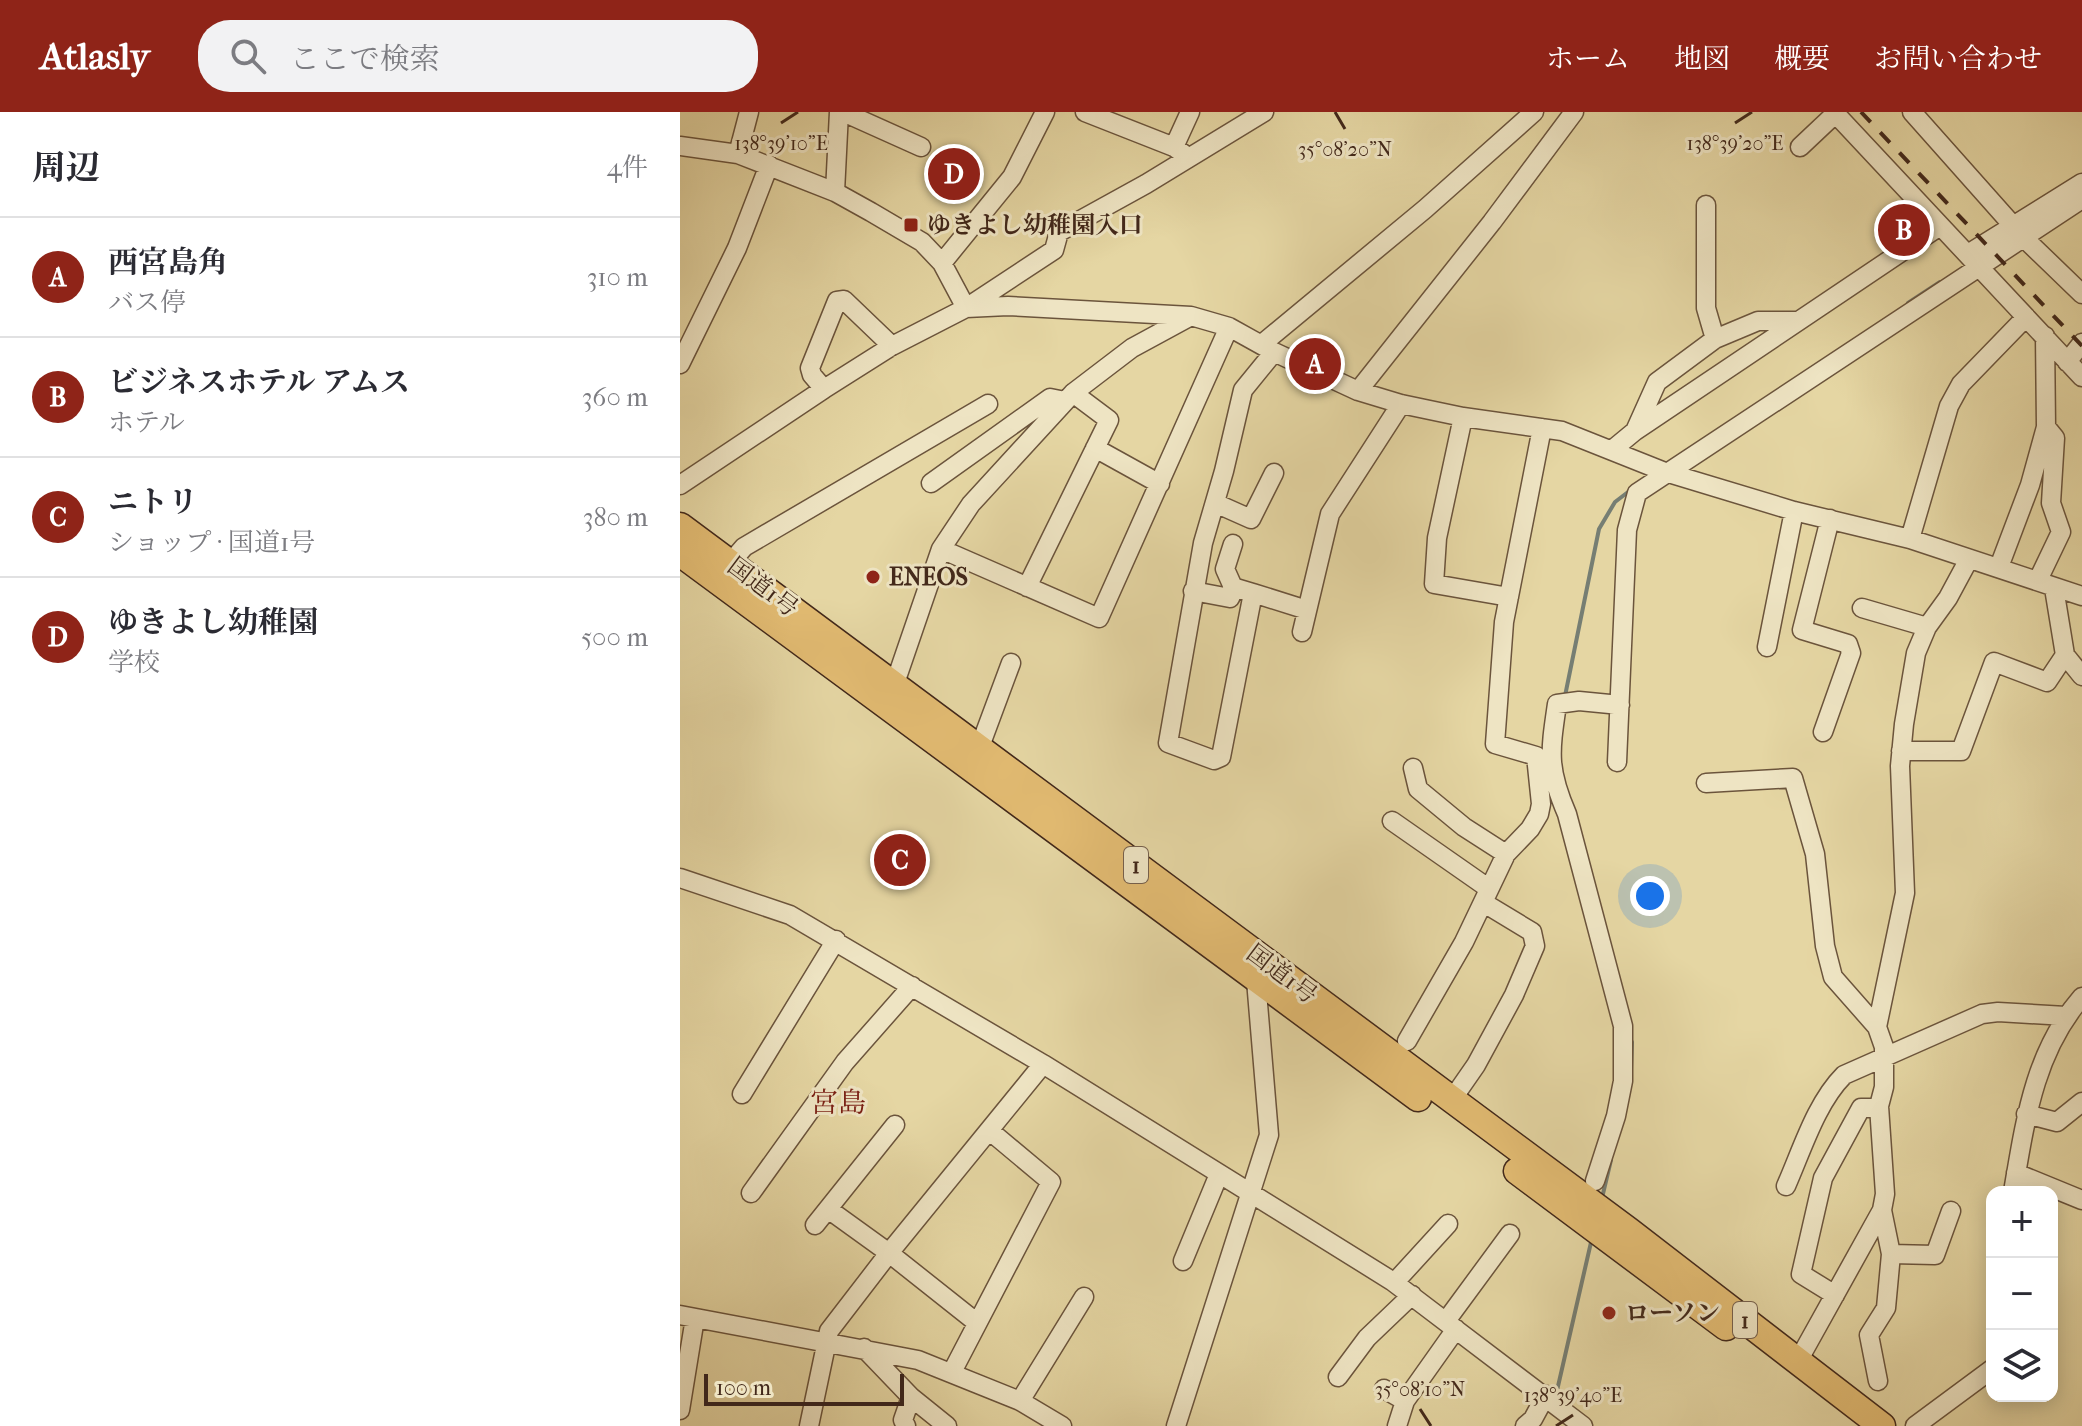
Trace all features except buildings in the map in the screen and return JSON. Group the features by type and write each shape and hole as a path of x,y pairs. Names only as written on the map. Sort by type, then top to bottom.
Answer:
{"highway":[{"name":"国道1号","path":"680,526 1882,1426"},
{"name":"国道1号","path":"680,553 1256,980 1597,1212 1856,1426"}],"street":[{"path":"738,154 749,112"},
{"path":"835,192 841,112 921,147"},
{"path":"942,263 1012,177 1045,112"},
{"path":"1085,112 1107,116 1181,152"},
{"path":"1181,152 1190,112"},
{"path":"680,485 892,346 966,308 1054,250 1059,232 1181,152 1264,112"},
{"path":"1253,593 1221,757 1214,760 1168,743 1193,591 1243,390 1268,348 1534,112"},
{"path":"1358,391 1492,222 1574,112"},
{"path":"1800,147 1834,113 2082,377"},
{"path":"1919,114 2019,232 2082,294"},
{"path":"680,146 738,154 835,192 922,242 942,263 966,308"},
{"path":"680,364 737,248 769,165"},
{"path":"2019,232 2082,183"},
{"path":"1617,762 1622,620 1631,509 1637,493 1658,470 1973,261 2019,232 2082,199"},
{"path":"1706,205 1706,308 1715,339"},
{"path":"1612,450 1635,431 1940,226"},
{"path":"824,389 810,368 837,301 844,300 892,346"},
{"path":"966,308 1008,306 1191,316 1229,327 1358,391 1463,417 1562,431 1658,470 1794,511 1910,539 2082,596"},
{"path":"894,686 941,549 971,504 1069,397 1132,348 1191,316"},
{"path":"1910,539 1949,406 1961,384 2026,317"},
{"path":"1635,431 1657,382 1715,339 1758,321 1797,321"},
{"path":"941,549 1099,618 1229,327"},
{"path":"1999,567 2030,485 2046,427 2045,336"},
{"path":"2067,362 2082,343"},
{"path":"931,483 1050,398 1069,397 1109,420 1027,587"},
{"path":"731,562 744,547 988,404"},
{"path":"1302,632 1330,514 1401,404"},
{"path":"1463,417 1437,538 1434,584 1509,597"},
{"path":"2046,427 2055,438 2051,503 2061,532 2046,584 2065,655 2082,676"},
{"path":"1407,1041 1464,942 1506,854 1530,829 1539,814 1541,804 1536,756 1495,744 1504,622 1542,428"},
{"path":"1095,448 1160,484"},
{"path":"1215,503 1251,519 1274,473"},
{"path":"1767,647 1794,511"},
{"path":"1823,732 1851,653 1848,644 1802,630 1830,519"},
{"path":"1193,591 1230,598 1234,588 1225,569 1233,544"},
{"path":"1877,1027 1905,893 1901,751 1916,653 1927,627 1948,598 1969,559"},
{"path":"1234,588 1307,610"},
{"path":"1862,608 1927,627"},
{"path":"1901,751 1961,751 1994,662 2047,682 2065,655"},
{"path":"979,749 1011,663"},
{"path":"1597,1212 1623,1081 1623,1026 1567,814 1554,784 1550,752 1557,704 1620,705"},
{"path":"1413,768 1418,789 1464,827 1506,854"},
{"path":"1706,783 1793,778 1815,854 1825,946 1833,977 1877,1027 1885,1056 1884,1087 1879,1108 1885,1194 1882,1210 1798,1361"},
{"path":"1539,814 1567,814"},
{"path":"1392,821 1532,932 1535,946 1514,995 1476,1065 1451,1101"},
{"path":"680,878 790,915 1043,1064 1395,1282 1583,1426"},
{"path":"742,1094 836,940"},
{"path":"1176,1426 1269,1135 1256,980"},
{"path":"751,1193 845,1062 912,986"},
{"path":"2014,1186 2026,1114 2044,1056 2066,1016 2082,997"},
{"path":"1786,1186 1833,1086 1844,1075 1982,1014 2066,1016"},
{"path":"809,1426 829,1331 1043,1064"},
{"path":"2026,1114 2057,1122 2082,1102"},
{"path":"1835,1295 1801,1274 1815,1207 1823,1178 1861,1108 1879,1108"},
{"path":"815,1225 895,1125"},
{"path":"952,1372 1051,1182 990,1131"},
{"path":"2016,1173 2082,1200"},
{"path":"1183,1261 1219,1174"},
{"path":"828,1209 976,1322"},
{"path":"1878,1381 1869,1335 1886,1308 1891,1254 1882,1210"},
{"path":"1891,1254 1935,1255 1951,1211"},
{"path":"1395,1282 1448,1224"},
{"path":"1397,1426 1405,1401 1510,1234"},
{"path":"1338,1377 1367,1338 1412,1295"},
{"path":"1020,1401 1084,1297"},
{"path":"680,1410 688,1316 918,1360 1020,1401 1062,1426"},
{"path":"864,1348 911,1397 947,1426"},
{"path":"1915,1426 1986,1373"},
{"path":"1384,1389 1405,1401"},
{"path":"1525,1426 1533,1419 1546,1395"},
{"path":"906,1426 903,1420 911,1397"}],"waterway":[{"path":"1908,303 1940,282"},
{"path":"1565,696 1599,529 1615,502 1632,489"},
{"path":"1631,1069 1632,1042"},
{"path":"1602,1198 1611,1160"},
{"path":"1556,1395 1592,1238"}],"railway":[{"path":"1861,112 2082,346"}],"place":[{"name":"ゆきよし幼稚園","path":"954,174"},
{"name":"ゆきよし幼稚園入口","path":"911,225"},
{"name":"ビジネスホテル アムス","path":"1904,230"},
{"name":"西宮島角","path":"1315,364"},
{"name":"ENEOS","path":"873,577"},
{"name":"ニトリ","path":"900,860"},
{"name":"ローソン","path":"1609,1313"}],"district":[{"name":"宮島","path":"838,1102"}]}
